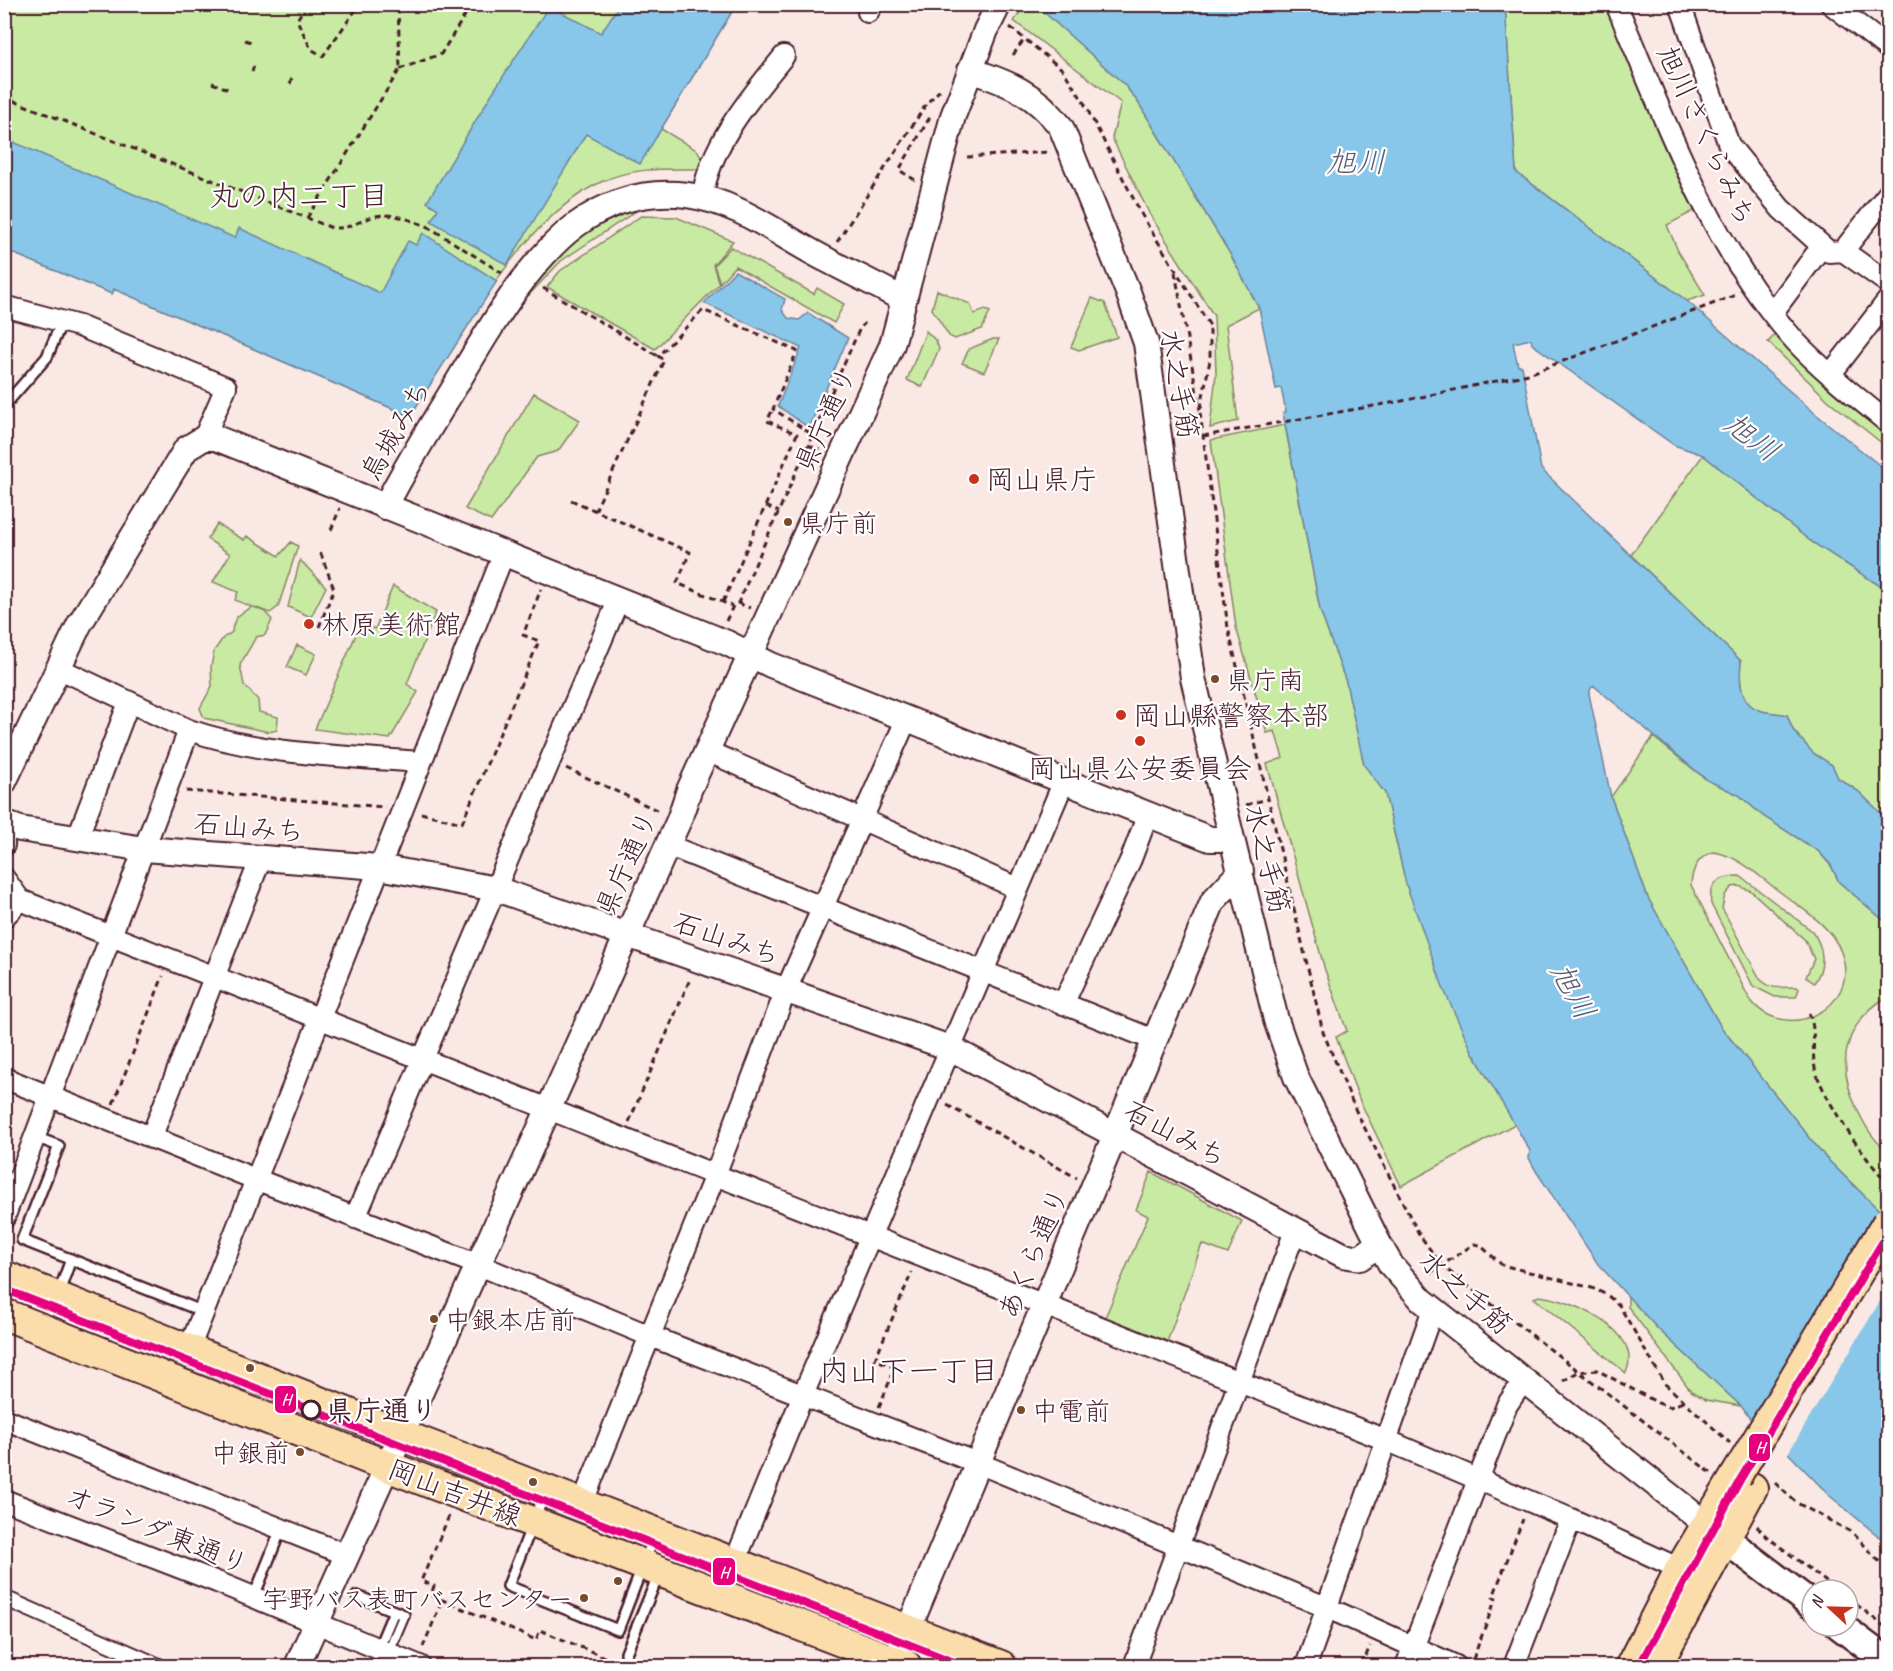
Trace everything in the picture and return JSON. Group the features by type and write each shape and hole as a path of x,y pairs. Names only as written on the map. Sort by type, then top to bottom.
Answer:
{"main road":[{"path":"1746,1488 1888,1222"},
{"path":"1631,1666 1888,1263"},
{"name":"岡山吉井線","path":"4,1276 402,1435 1001,1666"},
{"name":"岡山吉井線","path":"4,1314 898,1665"},
{"path":"1716,1532 1800,1596"},
{"path":"1656,1666 1691,1574"},
{"path":"1856,1638 1888,1662"}],"street":[{"name":"旭川さくらみち","path":"1616,4 1682,159 1746,290 1773,312 1796,341 1830,375 1888,423"},
{"path":"1680,4 1729,145 1781,209 1822,246 1829,252 1843,251 1888,283"},
{"path":"1831,4 1888,48"},
{"name":"県庁通り","path":"297,1666 679,820 707,751 892,345 953,116 970,70 997,10"},
{"path":"702,198 706,176 716,151 748,100 784,56"},
{"name":"水之手筋","path":"970,70 1026,92 1046,106 1061,127 1128,292 1146,343 1193,678 1276,1020 1296,1077 1378,1244 1391,1265 1433,1309 1716,1532"},
{"name":"烏城みち","path":"204,438 216,438 385,507 494,323 514,294 559,240 592,214 627,199 665,194 702,198 747,215 904,300"},
{"path":"1843,251 1888,194"},
{"path":"1773,312 1822,246"},
{"path":"1830,375 1888,300"},
{"path":"4,306 62,321 226,387 204,438 186,449 80,625 4,782"},
{"path":"385,507 619,599 751,655 1210,839 1232,839"},
{"path":"189,1349 504,554"},
{"path":"355,1218 619,599"},
{"path":"58,668 189,730 210,737 283,751 421,762"},
{"path":"77,839 129,702"},
{"path":"582,1504 715,1176 786,990 907,718"},
{"path":"4,1218 189,730"},
{"path":"707,751 1017,888"},
{"path":"734,1564 802,1395 981,970 1064,781"},
{"path":"1063,1004 1131,859 1148,814"},
{"name":"石山みち","path":"4,822 20,829 144,849 379,867 496,890 950,1048 1342,1255 1360,1258 1378,1244"},
{"path":"4,837 4,845"},
{"path":"667,845 1154,1040"},
{"path":"151,1138 261,858"},
{"name":"あくら通り","path":"898,1665 907,1630 976,1462 1213,901 1241,871"},
{"path":"4,878 20,900 549,1107 715,1176 1240,1381 1530,1501 1691,1574"},
{"path":"4,917 20,900"},
{"path":"4,1078 255,1179 479,1265 650,1336 976,1462 1328,1608 1456,1666"},
{"path":"1134,1666 1295,1231"},
{"path":"1306,1666 1433,1309"},
{"path":"1406,1666 1507,1405 1524,1380"},
{"path":"4,1419 347,1555"},
{"name":"オランダ東通り","path":"4,1500 76,1526 383,1651 420,1662"},
{"path":"1514,1666 1571,1519"},
{"path":"4,1598 159,1666"}],"lane":[{"path":"4,406 47,357 62,321"},
{"path":"35,1137 59,1146 22,1240 204,1312"},
{"path":"57,1297 71,1259"},
{"path":"546,1490 508,1587 618,1630 652,1568"},
{"path":"257,1590 282,1529"},
{"path":"626,1653 652,1568 656,1533"},
{"path":"357,1596 404,1615 383,1651"},
{"path":"383,1651 394,1611"}],"path":[{"path":"296,4 305,6 297,20 311,49 323,56 360,4"},
{"path":"307,218 400,69 398,4"},
{"path":"400,69 441,54 472,4"},
{"path":"997,10 1025,38 1063,70 1083,101 1144,219 1210,326 1210,360 1200,412"},
{"path":"1013,55 1025,38"},
{"path":"245,40 251,42"},
{"path":"252,72 254,65"},
{"path":"290,84 292,78"},
{"path":"212,83 228,89"},
{"path":"837,243 927,103 940,90"},
{"path":"4,97 332,228 347,229 373,216 392,214 427,226 502,273"},
{"path":"917,181 899,171 935,109"},
{"path":"967,157 1050,152"},
{"path":"1175,269 1200,412 1233,652 1323,1032 1356,1111 1419,1234 1442,1266 1578,1372 1746,1488 1797,1503 1853,1533 1888,1571"},
{"path":"540,287 664,360 595,511"},
{"path":"1203,436 1402,401 1529,374 1746,290"},
{"path":"658,356 704,309 797,351 767,421 797,434 723,602"},
{"path":"724,626 733,606 738,603 860,328 865,323"},
{"path":"772,409 813,435"},
{"path":"808,445 822,451"},
{"path":"571,500 690,552 677,583 733,606"},
{"path":"331,530 342,504"},
{"path":"766,506 778,512"},
{"path":"319,627 334,589 321,554 323,550"},
{"path":"738,603 752,609"},
{"path":"550,761 679,820"},
{"path":"1249,804 1267,799"},
{"path":"107,1120 170,960"},
{"path":"623,1138 694,972"},
{"path":"1809,1013 1815,1027 1814,1066 1821,1085 1855,1140 1888,1182"},
{"path":"929,1095 1081,1180"},
{"path":"1430,1273 1474,1244 1480,1245 1502,1265 1592,1288 1607,1295 1619,1305 1665,1384 1731,1444"},
{"path":"873,1422 895,1368 875,1359 919,1255"},
{"path":"1563,1381 1578,1372 1597,1370 1658,1403 1670,1407 1683,1402"},
{"path":"1746,1488 1757,1527 1821,1578"},
{"path":"1470,1666 1496,1598 1492,1597 1530,1501"},
{"path":"453,1506 421,1581 434,1586 430,1595 536,1640 540,1630 617,1662"},
{"path":"420,1662 442,1601"},
{"path":"1860,1607 1888,1629"}],"green space":[{"path":"4,5 736,5 661,129 698,151 703,162 699,169 637,171 601,182 571,200 543,224 517,253 470,319 410,416 114,289 112,294 5,250"},
{"path":"1025,5 1036,5 1124,84 1138,102 1229,252 1259,308 1226,325 1238,421 1210,428 1216,374 1214,316 1150,215 1112,138 1121,103 1014,21"},
{"path":"1505,5 1608,5 1696,210 1667,225 1678,251 1705,295 1687,301 1516,172"},
{"path":"636,208 636,211 561,261 529,295 526,292 577,236"},
{"path":"641,216 676,217 733,241 713,265 719,284 655,349 547,287 560,271"},
{"path":"731,247 814,294 817,288 844,304 834,323 735,266 720,283 714,265"},
{"path":"937,290 970,304 974,314 985,310 990,312 982,329 955,339 949,336 932,309"},
{"path":"1092,298 1105,303 1117,337 1079,350 1071,347"},
{"path":"926,331 936,341 939,349 922,387 907,380"},
{"path":"1776,334 1834,393 1888,437 1888,448 1829,401 1768,342"},
{"path":"993,339 999,339 984,372 962,363 969,349"},
{"path":"534,393 580,420 558,451 537,457 491,521 465,509"},
{"path":"1285,425 1320,610 1346,682 1364,764 1385,793 1406,884 1472,1051 1515,1124 1401,1186 1360,1101 1336,1037 1347,1031 1325,970 1267,764 1283,758 1275,731 1267,733 1236,627 1211,440"},
{"path":"1703,455 1809,540 1888,591 1888,820 1858,791 1838,778 1832,765 1813,753 1793,730 1787,715 1762,711 1749,703 1742,691 1741,661 1631,555"},
{"path":"217,524 244,540 247,536 279,556 291,542 298,546 278,607 270,613 254,607 265,612 272,620 265,635 256,637 240,665 244,685 258,700 259,712 278,717 277,730 269,732 204,718 200,708 212,686 211,667 214,651 223,638 232,632 237,616 252,607 235,600 238,592 213,582 230,554 207,539"},
{"path":"300,560 326,587 311,617 288,607"},
{"path":"393,586 436,612 407,684 418,692 390,739 315,729 361,623 375,629"},
{"path":"297,645 316,654 306,675 287,667"},
{"path":"1653,737 1707,780 1739,795 1763,816 1818,851 1831,866 1839,882 1888,924 1888,996 1861,1019 1848,1046 1846,1061 1851,1094 1858,1111 1870,1133 1888,1151 1888,1197 1880,1211 1826,1158 1721,1027 1648,898 1611,797","holes":["1714,852 1723,854 1749,868 1806,911 1831,934 1837,943 1845,972 1841,990 1831,1004 1816,1014 1799,1020 1781,1019 1764,1012 1749,998 1691,885 1694,869 1700,860"]},
{"path":"1740,876 1812,931 1819,943 1822,963 1814,983 1806,977 1814,959 1805,940 1751,891 1739,886 1732,887 1725,895 1722,908 1760,979 1773,987 1797,987 1799,989 1796,997 1775,997 1753,986 1711,904 1711,890 1717,882 1727,877"},
{"path":"1151,1172 1242,1221 1228,1254 1202,1244 1166,1345 1104,1320 1148,1216 1136,1210"},
{"path":"1539,1296 1552,1298 1585,1310 1615,1331 1625,1343 1629,1357 1626,1373 1534,1298"},
{"path":"1628,1296 1657,1328 1741,1406 1706,1400 1691,1391 1628,1307"}],"water":[{"path":"619,5 736,5 640,164 586,134 507,265 431,221 438,209 427,202 491,95 549,6 601,33"},
{"name":"旭川","path":"1036,5 1505,5 1516,172 1687,301 1817,415 1888,472 1888,591 1809,540 1703,455 1674,445 1532,344 1531,339 1513,343 1518,366 1522,366 1541,469 1741,661 1742,691 1749,703 1762,711 1787,715 1793,730 1813,753 1832,765 1838,778 1858,791 1888,820 1888,924 1839,882 1831,865 1818,851 1763,816 1739,795 1707,780 1594,686 1591,688 1589,694 1611,797 1648,898 1721,1027 1826,1158 1888,1219 1888,1544 1830,1496 1786,1451 1751,1420 1741,1406 1657,1328 1598,1264 1536,1171 1529,1158 1530,1151 1472,1051 1444,990 1406,884 1385,793 1364,765 1346,682 1320,610 1283,413 1286,412 1281,388 1276,389 1259,308 1229,252 1138,102 1124,84"},
{"path":"4,138 235,238 239,228 380,293 408,241 416,245 423,233 497,281 410,416 114,289 112,294 5,250"},
{"path":"735,271 785,299 782,310 788,318 799,320 808,313 848,338 809,428 778,406 801,348 704,303"}],"pier":[{"path":"1888,1215 1888,1288 1787,1455 1751,1424"}],"transit line":[{"name":"H","path":"1639,1666 1740,1480 1888,1233"},
{"name":"H","path":"4,1289 964,1666"}],"place":[{"name":"岡山県庁","path":"974,479"},
{"name":"県庁前","path":"788,522"},
{"name":"林原美術館","path":"309,624"},
{"name":"県庁南","path":"1215,679"},
{"name":"岡山縣警察本部","path":"1121,715"},
{"name":"岡山県公安委員会","path":"1140,741"},
{"name":"中銀本店前","path":"434,1319"},
{"name":"県庁通り","path":"311,1410"},
{"name":"中電前","path":"1021,1410"},
{"name":"中銀前","path":"300,1452"},
{"name":"宇野バス表町バスセンター","path":"584,1598"}],"district":[{"name":"丸の内二丁目","path":"299,196"},
{"name":"内山下一丁目","path":"909,1371"}]}
